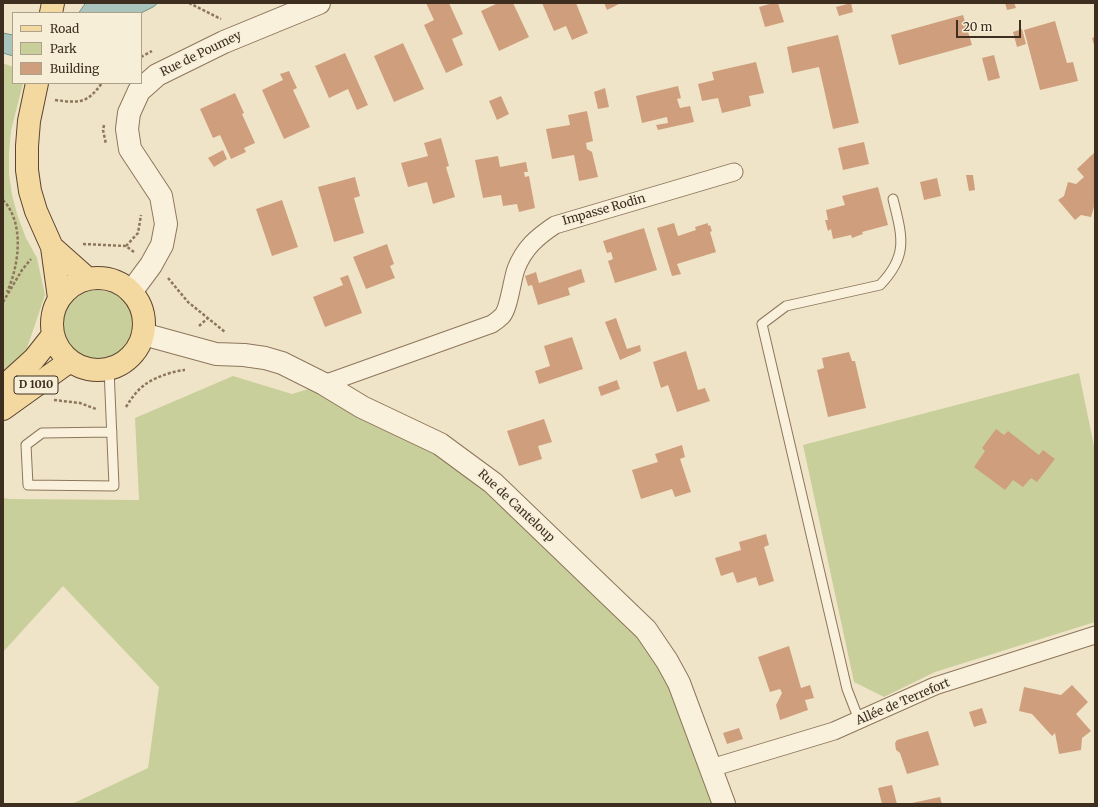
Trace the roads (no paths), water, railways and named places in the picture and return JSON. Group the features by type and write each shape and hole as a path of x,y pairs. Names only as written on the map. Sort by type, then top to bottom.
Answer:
{"main road":[{"path":"35,90 27,146 27,170 30,191 36,211 43,230 52,247 59,298"},
{"path":"52,247 88,279"},
{"path":"99,278 111,280 122,285 131,292 138,301 144,323 143,334 138,346 131,356 121,364 109,369 95,370 82,367 70,361 62,354 56,345 51,322 59,298 67,290 77,283 88,279 99,278"},
{"name":"D 1010","path":"3,387 34,359 53,335"},
{"name":"D 1010","path":"3,409 70,361"}],"street":[{"name":"Rue de Poumey","path":"131,292 151,265 162,245 166,224 161,196 130,150 127,129 129,113 138,91 157,75 224,42 319,3"},
{"name":"Impasse Rodin","path":"324,384 492,324 503,316 507,306 516,268 528,247 537,238 555,225 734,172"},
{"name":"Rue de Canteloup","path":"143,334 216,354 244,355 265,358 282,363 324,384 362,407 440,444 493,483 646,630 667,661 679,683 724,804"},
{"name":"Allée de Terrefort","path":"711,768 834,731 935,686 1095,635"}],"lane":[{"path":"859,720 847,689 762,324 786,306 880,285 890,274 898,261 901,246 899,224 893,199"},
{"path":"109,369 112,432 114,486 28,485 26,445 42,433 112,432"}],"water":[{"path":"86,3 158,3 142,12 80,12"},
{"path":"3,33 12,35 12,56 3,53"}]}
